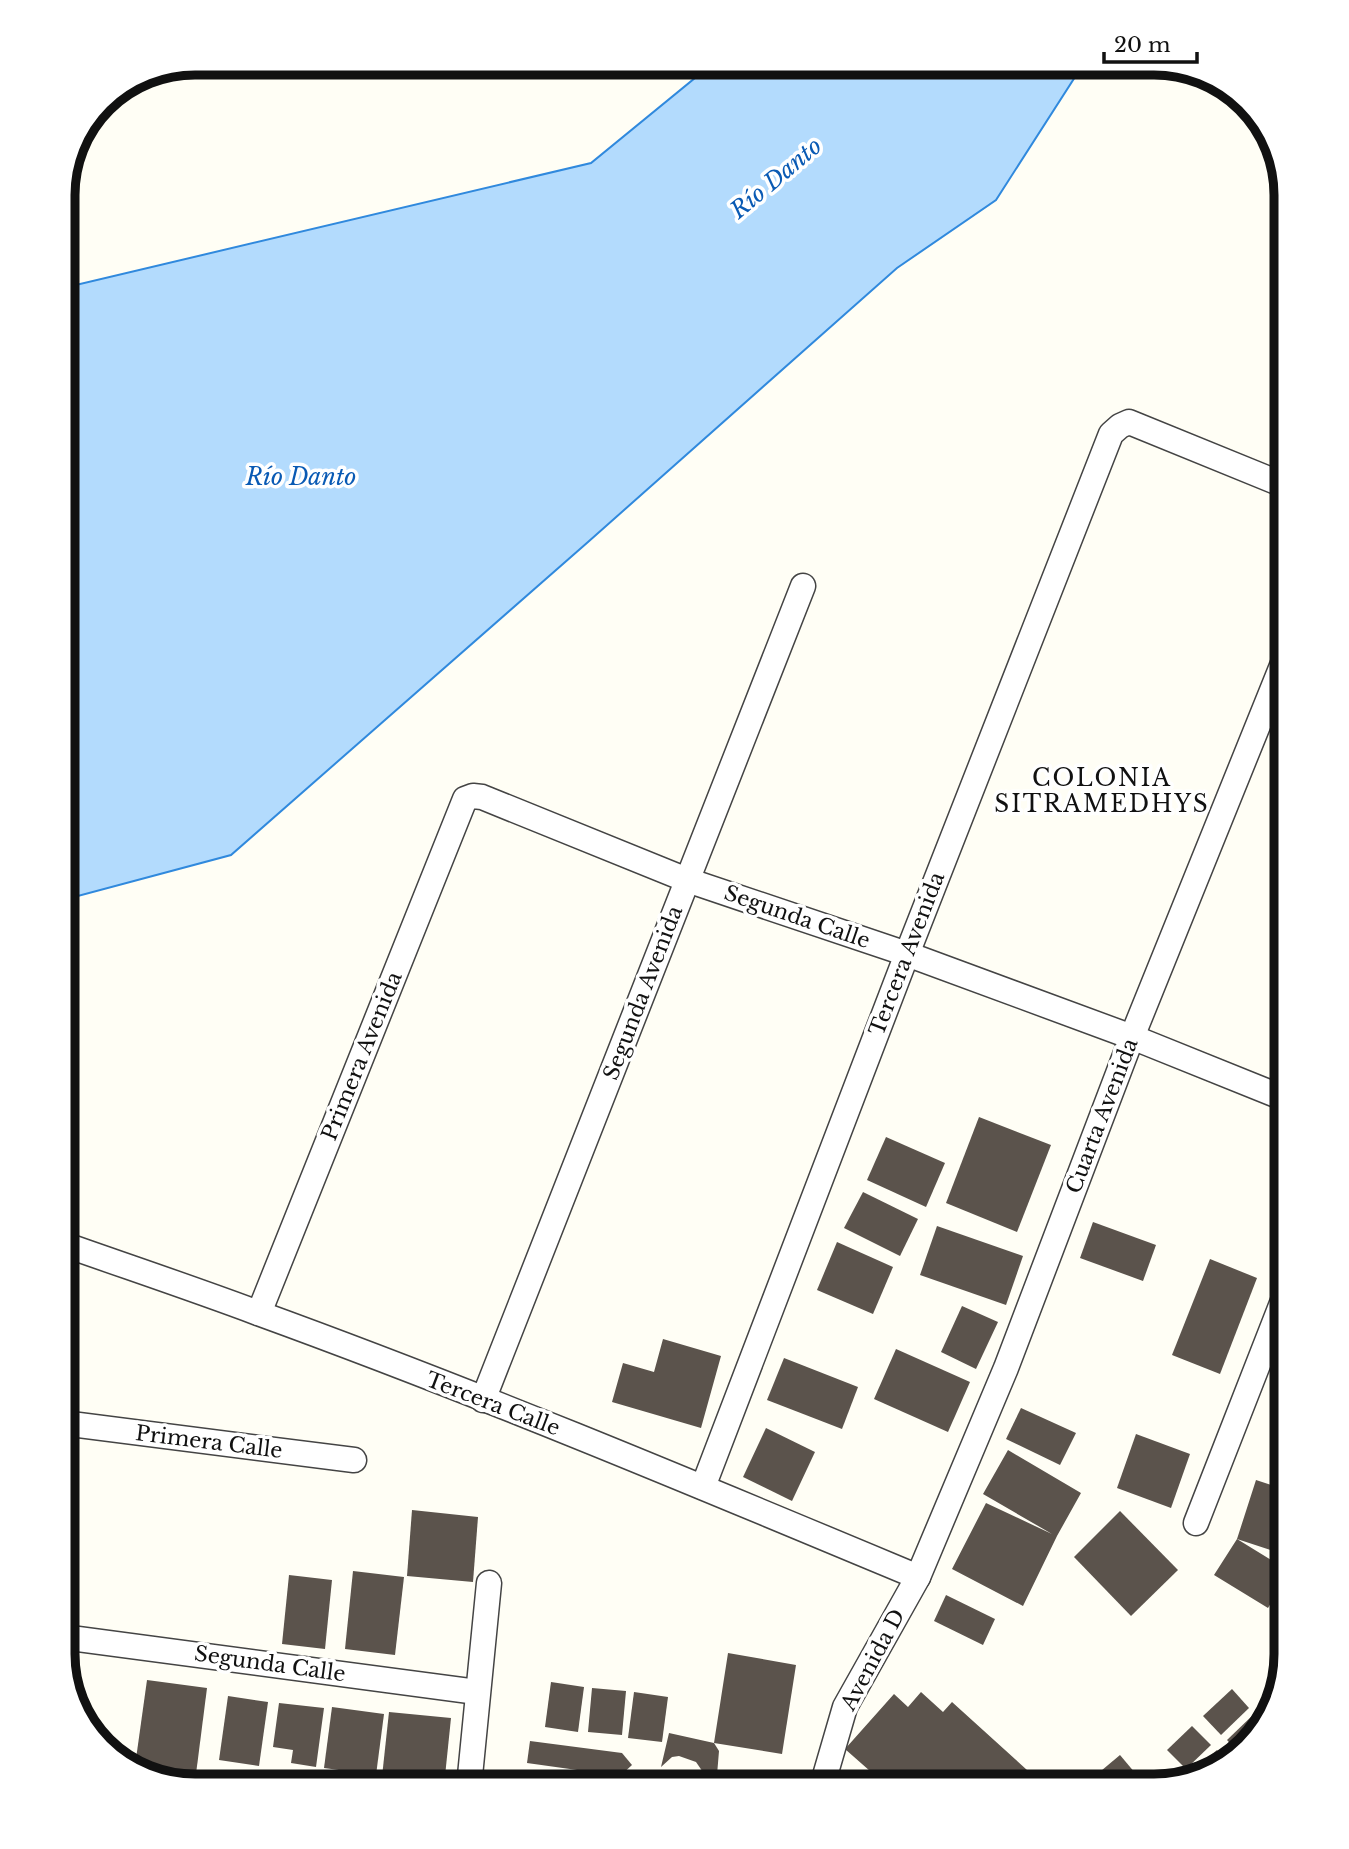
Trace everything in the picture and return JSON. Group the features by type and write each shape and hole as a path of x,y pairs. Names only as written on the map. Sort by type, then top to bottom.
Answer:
{"street":[{"name":"Tercera Avenida","path":"702,1487 906,954 1111,434 1129,422 1274,481"},
{"name":"Segunda Avenida","path":"483,1400 803,586"},
{"name":"Cuarta Avenida","path":"918,1577 1006,1368 1132,1037 1274,686"},
{"name":"Segunda Calle","path":"466,799 473,796 482,797 687,880 906,954 1132,1037 1274,1094"},
{"name":"Primera Avenida","path":"259,1313 466,799"},
{"name":"Tercera Calle","path":"75,1248 259,1313 483,1400 918,1577"},
{"path":"1196,1523 1274,1324"},
{"name":"Primera Calle","path":"75,1425 354,1461"},
{"name":"Avenida D","path":"826,1774 845,1707 918,1577"},
{"path":"470,1773 489,1583"},
{"name":"Segunda Calle","path":"75,1639 477,1692"}],"water":[{"name":"Río Danto","path":"698,76 1076,76 996,200 897,268 231,855 76,897 76,285 591,163"}],"building":[{"path":"979,1117 1051,1145 1017,1232 946,1203"},
{"path":"886,1137 945,1163 926,1207 867,1180"},
{"path":"863,1192 918,1219 900,1256 844,1228"},
{"path":"1093,1222 1156,1245 1143,1281 1080,1258"},
{"path":"937,1226 1023,1256 1006,1305 920,1275"},
{"path":"837,1242 893,1267 873,1314 817,1290"},
{"path":"1210,1259 1257,1278 1220,1374 1172,1355"},
{"path":"962,1306 998,1322 976,1369 941,1352"},
{"path":"663,1339 721,1356 701,1428 612,1402 623,1363 654,1372"},
{"path":"896,1349 970,1382 948,1432 874,1399"},
{"path":"784,1358 858,1387 842,1429 767,1400"},
{"path":"1021,1408 1076,1433 1060,1465 1006,1439"},
{"path":"766,1428 815,1452 792,1501 743,1477"},
{"path":"1136,1434 1190,1454 1171,1508 1117,1488"},
{"path":"1008,1450 1081,1493 1023,1606 952,1569 986,1503 1052,1534 983,1494"},
{"path":"1256,1480 1274,1486 1274,1551 1237,1539"},
{"path":"412,1510 478,1517 473,1582 407,1576"},
{"path":"1120,1511 1178,1570 1131,1616 1074,1557"},
{"path":"1237,1539 1274,1562 1274,1598 1268,1608 1214,1575"},
{"path":"353,1571 404,1577 395,1655 345,1649"},
{"path":"289,1575 332,1580 325,1649 282,1644"},
{"path":"946,1595 995,1619 983,1645 934,1621"},
{"path":"728,1653 796,1665 782,1754 714,1743"},
{"path":"147,1680 207,1688 196,1773 171,1771 136,1758"},
{"path":"551,1682 584,1687 578,1732 545,1727"},
{"path":"592,1688 626,1691 622,1735 588,1732"},
{"path":"1232,1689 1249,1708 1221,1735 1203,1716"},
{"path":"634,1692 668,1697 662,1742 628,1738"},
{"path":"921,1692 943,1712 952,1702 1027,1770 1024,1774 873,1774 845,1749 894,1694 908,1707"},
{"path":"228,1696 268,1702 259,1766 219,1760"},
{"path":"279,1703 324,1708 316,1767 291,1763 293,1750 273,1747"},
{"path":"332,1707 384,1714 376,1773 324,1768"},
{"path":"389,1712 451,1718 445,1773 382,1773"},
{"path":"1254,1714 1256,1716 1232,1745 1227,1740"},
{"path":"1192,1726 1211,1745 1186,1769 1167,1750"},
{"path":"669,1733 714,1743 719,1751 717,1774 704,1774 696,1762 679,1756 672,1757 661,1767"},
{"path":"530,1741 622,1753 632,1765 623,1773 602,1773 527,1763"},
{"path":"1217,1750 1220,1754 1214,1758 1199,1765"},
{"path":"1120,1755 1136,1774 1097,1774"}],"district":[{"name":"COLONIA SITRAMEDHYS","path":"1102,791"}]}
